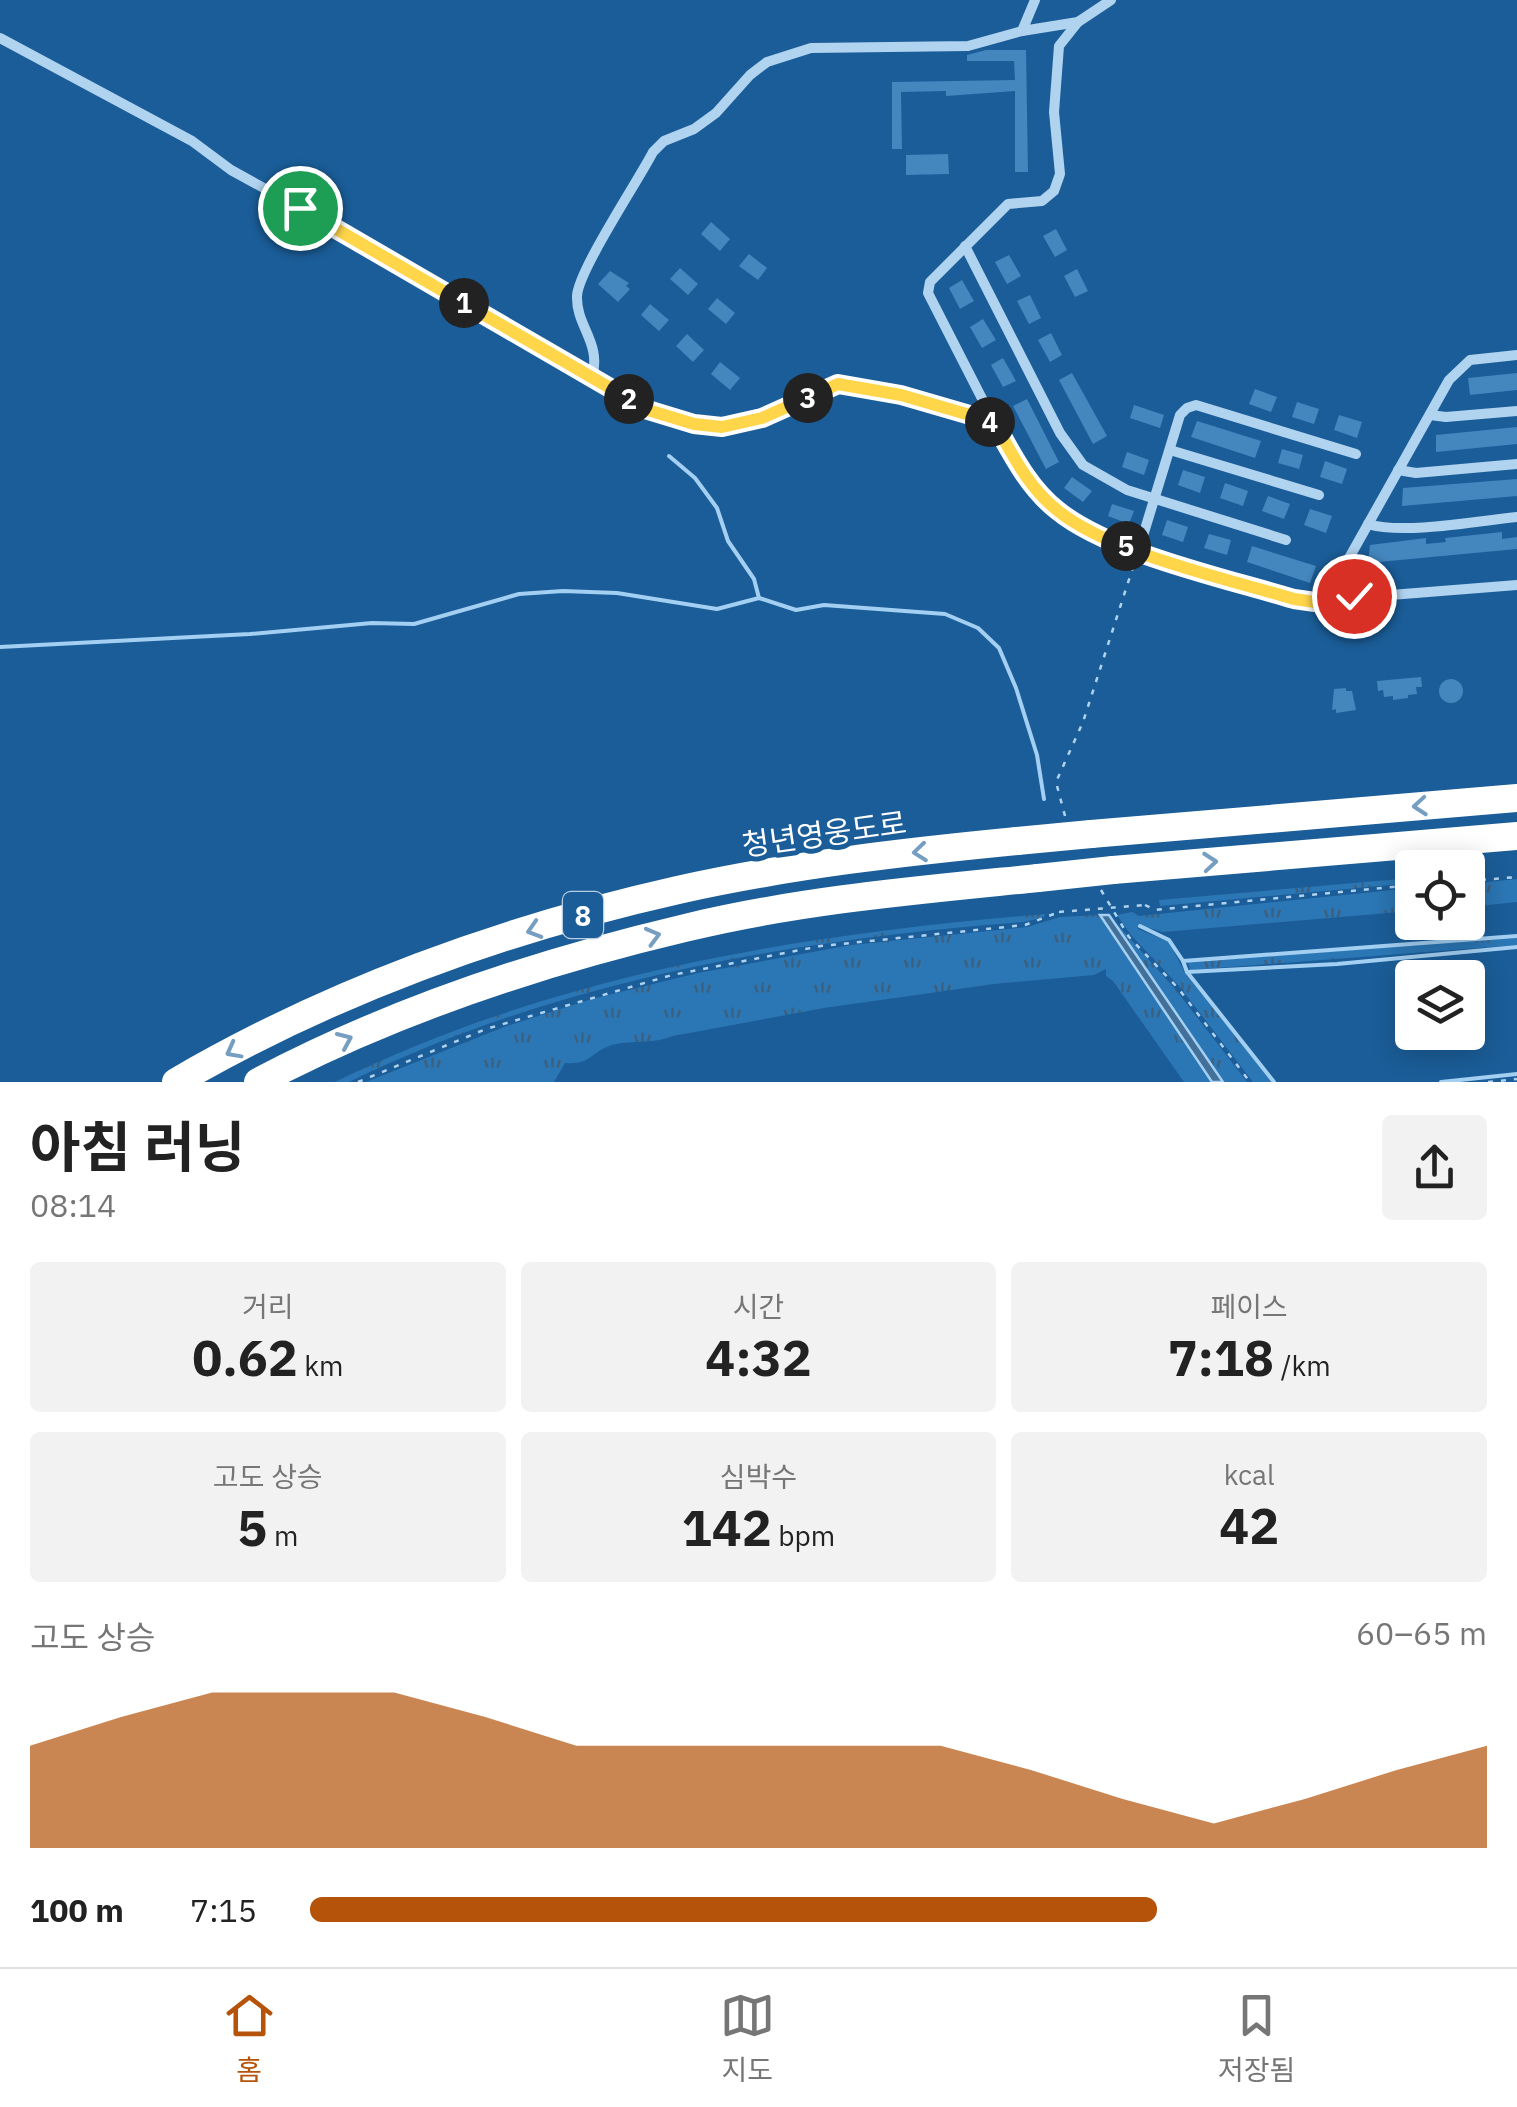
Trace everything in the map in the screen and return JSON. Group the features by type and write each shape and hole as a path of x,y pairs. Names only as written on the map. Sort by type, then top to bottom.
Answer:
{"highway":[{"name":"청년영웅도로","path":"176,1082 276,1029 370,986 471,948 678,890 780,870 1017,841 1517,798"},
{"name":"8","path":"258,1082 385,1022 483,985 687,927 891,894 1112,870 1517,836"}],"street":[{"path":"1022,31 1035,0"},
{"path":"1111,0 1078,22 1059,46 1054,137 1060,174 1054,191 1042,201 1008,204 930,282 928,292 994,422 1033,487 1058,512 1138,552 1294,599 1329,600 1517,585"},
{"path":"592,378 594,346 578,306 577,291 587,267 653,152 664,141 716,113 750,75 768,62 811,48 866,45 940,49 1078,22"},
{"path":"0,38 192,141 230,170 369,246 648,410 694,424 722,427 762,418 838,384 901,395 994,422"},
{"path":"965,246 1070,449 1083,465 1154,500 1286,540"},
{"path":"1329,600 1398,470 1463,364 1486,357 1517,355"},
{"path":"1138,552 1180,415 1187,408 1196,405 1356,454"},
{"path":"1430,415 1517,411"},
{"path":"1170,450 1319,496"},
{"path":"1398,470 1416,473 1517,464"},
{"path":"1368,524 1402,528 1517,517"}],"path":[{"path":"1485,880 1517,876"},
{"path":"358,1082 486,1029 672,974 821,946 1025,924 1059,912 1145,905 1154,910 1395,887"},
{"path":"1488,1082 1517,1079"}],"green space":[{"path":"1395,879 1395,885 1160,906 1159,900"},
{"path":"1517,879 1517,902 1485,905 1485,882"},
{"path":"1395,890 1395,912 1163,932 1139,925 1138,929 1169,942 1185,973 1272,1082 1253,1082 1180,987 1117,915 1132,912 1139,916"},
{"path":"1045,914 1024,922 851,940 679,970 511,1016 349,1082 335,1082 420,1044 507,1012 682,965 862,934"},
{"path":"1100,915 1212,1082 1184,1082 1106,976 1106,969 1094,975 994,984 824,1008 617,1044 585,1061 565,1063 554,1082 366,1082 504,1027 592,999 698,973 851,945 1027,927 1060,917"},
{"path":"1109,915 1176,990 1247,1082 1223,1082"},
{"path":"1517,938 1517,945 1190,970 1188,962"}],"shaded area":[{"path":"1100,915 1109,915 1223,1082 1212,1082"}],"building":[{"path":"986,50 1026,50 1028,172 1015,172 1015,91 946,96 946,91 901,92 902,149 892,149 892,82 1015,80 1014,61 967,61 967,55"},
{"path":"948,154 949,174 906,175 906,155"},
{"path":"711,222 730,239 720,251 701,234"},
{"path":"1056,229 1067,250 1055,257 1043,236"},
{"path":"749,254 767,268 758,280 739,266"},
{"path":"1009,255 1021,276 1007,284 995,262"},
{"path":"680,268 698,284 688,295 670,279"},
{"path":"1077,269 1088,291 1075,297 1064,276"},
{"path":"610,271 629,283 626,286 630,289 618,302 598,284"},
{"path":"962,280 974,301 960,309 949,288"},
{"path":"1030,295 1041,318 1029,324 1017,301"},
{"path":"717,298 735,313 726,324 708,309"},
{"path":"650,304 669,320 659,331 641,315"},
{"path":"983,319 996,340 982,348 970,327"},
{"path":"1051,333 1062,355 1050,362 1038,340"},
{"path":"687,334 704,350 693,362 676,346"},
{"path":"1003,358 1016,381 1003,387 991,365"},
{"path":"720,362 740,378 730,390 711,374"},
{"path":"1072,373 1107,436 1093,444 1059,380"},
{"path":"1517,373 1517,390 1470,395 1468,378"},
{"path":"1255,389 1277,397 1271,412 1249,404"},
{"path":"1027,399 1059,462 1046,469 1013,406"},
{"path":"1297,402 1319,409 1314,424 1292,417"},
{"path":"1134,405 1164,415 1160,428 1130,418"},
{"path":"1339,415 1362,422 1357,438 1334,430"},
{"path":"1197,421 1261,441 1255,458 1191,437"},
{"path":"1517,427 1517,444 1436,452 1436,435"},
{"path":"1282,449 1303,455 1299,469 1278,463"},
{"path":"1127,452 1149,460 1144,475 1122,467"},
{"path":"1325,461 1347,469 1342,484 1320,477"},
{"path":"1183,470 1205,477 1200,493 1178,485"},
{"path":"1072,477 1092,491 1083,502 1064,488"},
{"path":"1517,479 1517,496 1402,506 1403,488"},
{"path":"1225,483 1248,491 1243,506 1220,498"},
{"path":"1268,496 1290,504 1284,519 1262,511"},
{"path":"1112,504 1134,511 1129,524 1108,516"},
{"path":"1310,509 1332,516 1326,533 1304,525"},
{"path":"1167,520 1188,527 1183,542 1162,535"},
{"path":"1502,532 1502,539 1517,537 1517,549 1368,563 1370,545 1426,538 1426,544"},
{"path":"1209,534 1231,540 1227,555 1204,548"},
{"path":"1252,546 1316,566 1310,583 1247,562"},
{"path":"1421,677 1422,687 1416,687 1417,694 1408,698 1393,700 1393,696 1384,697 1383,690 1378,691 1377,681"},
{"path":"1451,679 1463,691 1451,703 1439,691"},
{"path":"1334,689 1352,691 1356,710 1336,713 1336,709 1332,710"}],"waterway":[{"path":"669,456 695,478 717,508 728,541 754,579 759,598"},
{"path":"0,647 250,634 372,623 414,624 519,594 563,591 617,593 717,609 759,598 796,610 824,605 945,614 978,628 999,648 1037,755 1044,799"},
{"path":"1140,926 1169,940 1183,961 1517,936"},
{"path":"1187,972 1337,964 1517,947"},
{"path":"1183,961 1187,972 1274,1082"},
{"path":"1441,1082 1517,1074"}],"route":[{"path":"300,208 648,410 694,424 722,427 762,418 838,384 901,395 994,422 1033,487 1058,512 1138,552 1294,599 1315,602 1354,596"}]}
